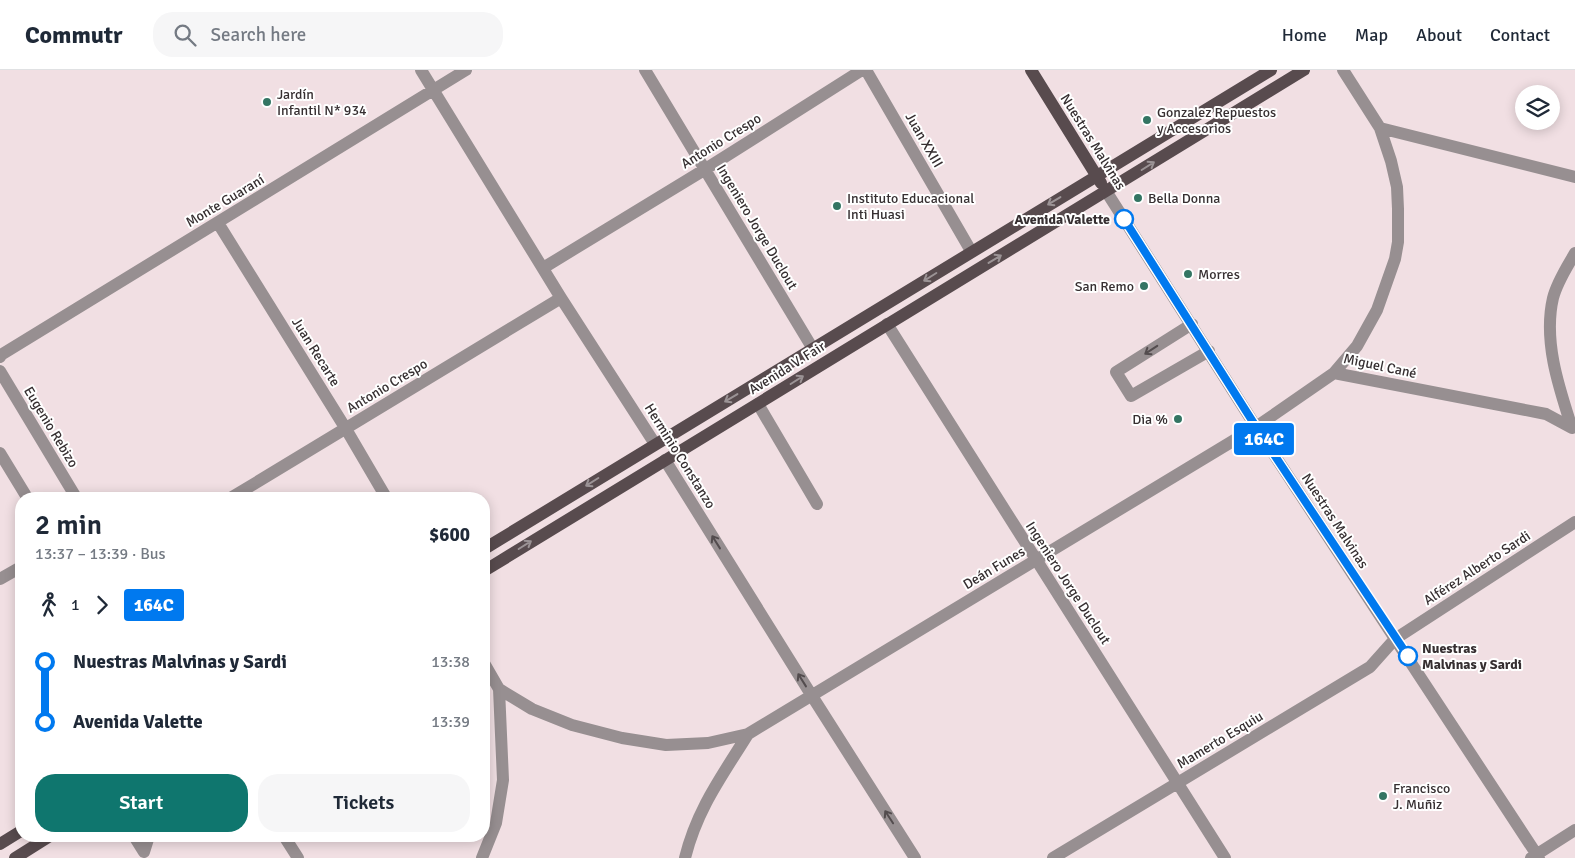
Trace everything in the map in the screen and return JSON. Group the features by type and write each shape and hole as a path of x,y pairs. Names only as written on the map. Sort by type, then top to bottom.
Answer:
{"main road":[{"name":"Nuestras Malvinas","path":"1031,70 1106,192"},
{"name":"Avenida V. Fair","path":"490,545 1271,70"},
{"name":"Avenida V. Fair","path":"490,567 1304,70"},
{"name":"Herminio Constanzo","path":"655,444 665,460"},
{"path":"0,844 15,835"},
{"path":"15,858 40,842"}],"street":[{"name":"Herminio Constanzo","path":"421,70 561,298 655,444"},
{"name":"Monte Guaraní","path":"0,357 1,354 466,70"},
{"name":"Ingeniero Jorge Duclout","path":"645,70 813,349"},
{"name":"Antonio Crespo","path":"543,268 704,170 862,70"},
{"name":"Juan XXIII","path":"866,70 971,251"},
{"name":"Miguel Cané","path":"1343,70 1380,128 1389,153 1397,187 1398,242 1395,259 1377,310 1356,346 1334,373 1546,414 1574,430"},
{"path":"1380,128 1575,178"},
{"name":"Nuestras Malvinas","path":"1106,192 1535,857"},
{"name":"Juan Recarte","path":"218,223 383,492"},
{"name":"Miguel Cané","path":"1574,430 1558,384 1550,326 1553,298 1562,276 1575,253"},
{"name":"Antonio Crespo","path":"241,492 561,298"},
{"name":"Ingeniero Jorge Duclout","path":"887,324 1225,858"},
{"path":"1192,324 1116,372 1131,396 1209,351"},
{"name":"Eugenio Rebizo","path":"0,371 73,492"},
{"name":"Deán Funes","path":"748,734 1256,427 1334,373"},
{"path":"758,404 817,504"},
{"path":"0,452 24,492"},
{"name":"Herminio Constanzo","path":"665,460 915,858"},
{"name":"Alférez Alberto Sardi","path":"1395,639 1575,522"},
{"path":"0,579 15,570"},
{"name":"Mamerto Esquiu","path":"1053,858 1370,667 1395,639"},
{"path":"490,674 498,689 503,780 496,824 490,839"},
{"path":"498,689 532,709 572,725 622,738 666,745 708,743 748,734"},
{"path":"685,858 691,833 705,802 748,734"},
{"path":"1535,857 1575,830"},
{"path":"138,842 144,852 147,842"},
{"path":"288,842 298,858"},
{"path":"482,858 489,842"}],"bus line":[{"name":"164C","path":"1124,219 1267,444 1374,608 1408,656"}],"place":[{"name":"Jardín Infantil N* 934","path":"267,102"},
{"name":"Gonzalez Repuestos y Accesorios","path":"1147,120"},
{"name":"Bella Donna","path":"1138,198"},
{"name":"Instituto Educacional Inti Huasi","path":"837,206"},
{"name":"Avenida Valette","path":"1124,219"},
{"name":"Morres","path":"1188,274"},
{"name":"San Remo","path":"1144,286"},
{"name":"Dia %","path":"1178,419"},
{"name":"Nuestras Malvinas y Sardi","path":"1408,656"},
{"name":"Francisco J. Muñiz","path":"1383,796"}]}
